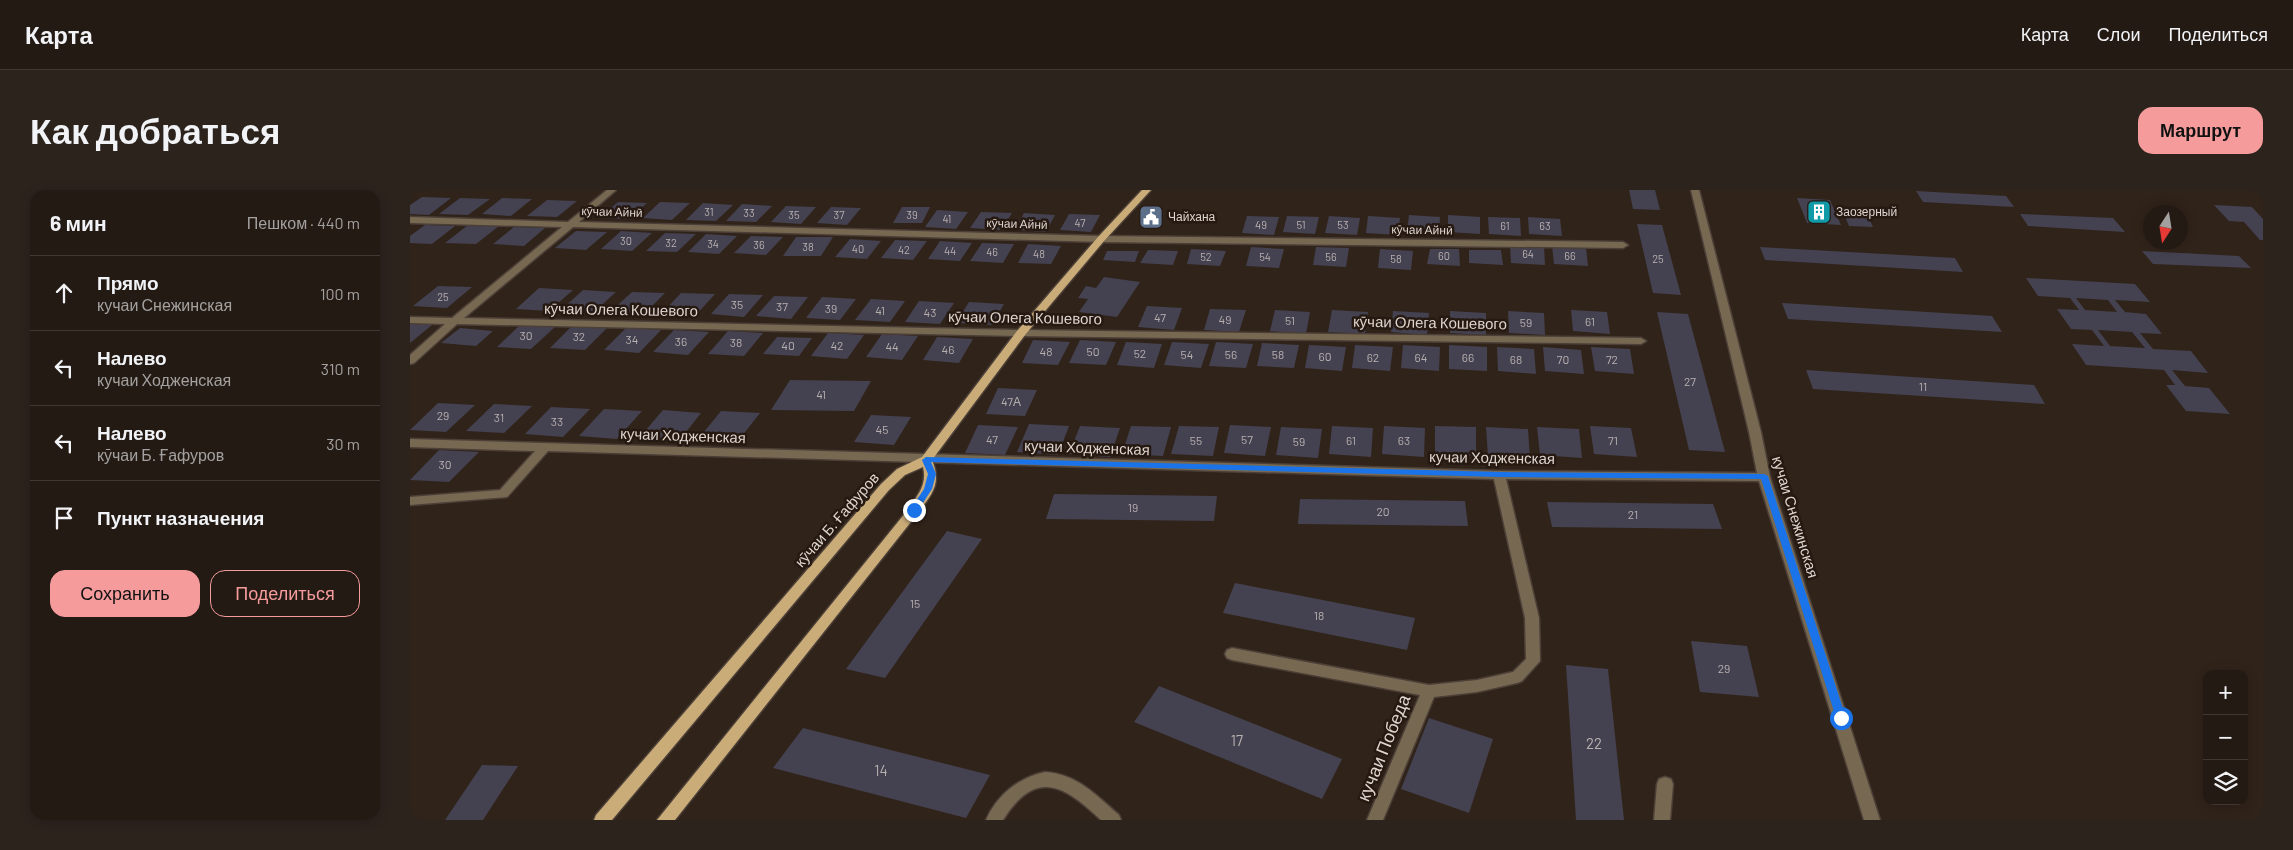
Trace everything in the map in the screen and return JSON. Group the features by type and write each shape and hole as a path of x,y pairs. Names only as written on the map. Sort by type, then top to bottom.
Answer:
{"main road":[{"path":"665,820 914,510 928,489 932,474 926,460 1021,333 1101,239 1147,190"},
{"name":"кӯчаи Б. Ғафуров","path":"602,820 885,486 901,472 926,460"}],"street":[{"path":"410,361 454,321 612,190"},
{"name":"кучаи Снежинская","path":"1695,190 1755,432 1764,476 1872,820"},
{"name":"кӯчаи Айнӣ","path":"410,220 1101,239 1623,245"},
{"name":"кӯчаи Олега Кошевого","path":"410,320 1021,333 1640,341"},
{"name":"кучаи Ходженская","path":"410,443 926,460 1500,475 1764,476"},
{"path":"410,502 504,494 544,448"},
{"path":"1232,654 1429,691 1477,686 1517,678 1533,661 1532,618 1500,475"},
{"name":"кучаи Победа","path":"1376,820 1429,691"},
{"path":"994,820 1003,803 1023,786 1047,777 1069,784 1113,820"},
{"path":"1662,820 1665,784"}],"building":[{"path":"1629,190 1655,190 1660,210 1633,209"},
{"path":"1916,191 2006,196 2014,207 1923,202"},
{"path":"422,197 451,198 429,215 410,214 410,205"},
{"path":"460,198 490,199 468,215 439,214"},
{"path":"502,198 532,199 511,216 482,214"},
{"name":"Заозерный","path":"1797,198 1830,200 1841,225 1807,223"},
{"path":"547,200 577,201 557,217 527,216"},
{"path":"618,202 647,203 629,219 599,218"},
{"path":"660,202 690,203 672,220 643,218"},
{"path":"703,203 733,205 716,221 686,220"},
{"path":"742,204 772,206 756,222 726,221"},
{"path":"2214,205 2252,207 2263,219 2263,240 2260,240 2244,222 2229,221"},
{"path":"786,206 816,207 801,224 771,222"},
{"path":"831,207 861,208 847,225 817,223"},
{"path":"902,207 930,207 922,223 893,223"},
{"path":"937,210 968,212 956,229 925,227"},
{"path":"981,212 1012,213 1001,230 970,228"},
{"path":"1024,213 1055,215 1046,232 1015,230"},
{"path":"1069,214 1100,215 1091,232 1060,230"},
{"path":"2020,214 2113,218 2125,232 2028,226"},
{"path":"1409,215 1440,217 1439,234 1407,232"},
{"path":"1448,215 1480,217 1480,234 1448,232"},
{"path":"1247,216 1279,217 1274,235 1242,233"},
{"path":"1287,216 1319,217 1315,234 1283,232"},
{"path":"1329,216 1360,218 1357,235 1325,233"},
{"path":"1368,216 1400,218 1398,235 1366,233"},
{"path":"1488,217 1520,218 1521,236 1489,234"},
{"path":"1528,217 1560,219 1562,236 1529,234"},
{"path":"1845,217 1869,218 1873,227 1849,226"},
{"path":"1637,224 1662,225 1681,295 1653,293"},
{"path":"425,225 455,226 432,244 410,243 410,236"},
{"path":"468,225 499,226 476,244 445,243"},
{"path":"514,227 545,228 524,246 493,244"},
{"path":"576,231 607,232 586,250 555,248"},
{"path":"621,231 652,233 632,251 601,249"},
{"path":"665,233 696,234 677,252 646,251"},
{"path":"706,234 737,236 719,254 688,252"},
{"path":"751,236 783,237 766,255 734,253"},
{"path":"796,237 833,237 821,256 783,256"},
{"path":"850,239 881,241 867,259 835,257"},
{"path":"895,240 927,241 913,260 881,258"},
{"path":"940,241 972,243 960,261 928,259"},
{"path":"982,243 1014,244 1003,263 970,261"},
{"path":"1028,244 1061,246 1051,264 1018,263"},
{"path":"1510,244 1544,246 1545,265 1511,263"},
{"path":"1552,246 1586,248 1588,266 1554,264"},
{"path":"1251,247 1284,249 1279,268 1246,266"},
{"path":"1316,247 1349,248 1346,267 1313,265"},
{"path":"1760,247 1955,258 1963,272 1765,260"},
{"path":"1191,249 1226,251 1220,266 1187,264"},
{"path":"1380,249 1413,251 1411,270 1378,268"},
{"path":"1430,249 1459,249 1460,266 1427,264"},
{"path":"1148,250 1178,251 1173,265 1140,263"},
{"path":"1469,250 1501,250 1503,265 1469,263"},
{"path":"1107,251 1139,251 1135,262 1103,260"},
{"path":"2142,251 2239,256 2251,268 2153,264"},
{"path":"1104,277 1140,282 1117,317 1079,312 1088,299 1078,298 1086,286 1096,288"},
{"path":"2026,278 2135,284 2150,302 2115,300 2125,312 2146,314 2162,334 2140,333 2153,349 2191,351 2208,373 2172,370 2185,386 2209,388 2230,414 2186,411 2166,385 2175,385 2164,370 2086,365 2072,344 2104,346 2092,330 2071,329 2057,309 2079,310 2070,298 2038,296","holes":["2076,298 2108,300 2117,312 2085,310","2098,330 2132,332 2145,348 2110,346"]},
{"path":"438,286 472,287 447,308 413,306"},
{"path":"539,288 573,290 549,311 516,309"},
{"path":"583,290 616,292 594,312 561,310"},
{"path":"632,292 665,293 644,314 610,312"},
{"path":"681,293 715,294 696,315 662,313"},
{"path":"729,294 763,295 744,317 711,314"},
{"path":"774,296 808,297 791,319 756,316"},
{"path":"822,297 856,299 840,320 806,318"},
{"path":"871,299 905,301 890,322 855,320"},
{"path":"919,301 954,303 940,324 905,322"},
{"path":"969,302 1004,304 992,325 956,323"},
{"path":"1782,303 1992,316 2002,332 1788,319"},
{"path":"1147,306 1182,308 1174,330 1138,327"},
{"path":"1210,309 1246,310 1239,332 1204,330"},
{"path":"1275,310 1310,312 1306,334 1270,331"},
{"path":"1332,310 1368,312 1365,334 1328,332"},
{"path":"1571,310 1607,312 1610,334 1573,331"},
{"path":"1393,311 1429,313 1427,335 1391,332"},
{"path":"1450,311 1486,313 1486,335 1450,333"},
{"path":"1508,311 1544,313 1545,335 1509,333"},
{"path":"1657,312 1688,314 1725,452 1689,450"},
{"path":"410,320 437,321 410,343"},
{"path":"521,324 556,326 531,349 497,347"},
{"path":"573,325 608,327 585,350 550,348"},
{"path":"460,328 493,331 476,346 441,343"},
{"path":"626,328 661,330 639,353 604,350"},
{"path":"674,330 709,332 688,355 653,352"},
{"path":"728,331 763,333 744,356 708,354"},
{"path":"828,333 864,335 847,359 811,356"},
{"path":"882,334 918,336 902,360 866,357"},
{"path":"777,337 812,338 799,356 763,354"},
{"path":"937,337 973,339 959,363 923,360"},
{"path":"1033,340 1070,342 1058,365 1022,363"},
{"path":"1080,340 1116,342 1106,365 1069,363"},
{"path":"1126,342 1162,344 1154,368 1117,365"},
{"path":"1172,342 1209,344 1201,368 1164,365"},
{"path":"1216,342 1253,344 1246,368 1209,366"},
{"path":"1262,343 1299,345 1294,368 1257,366"},
{"path":"1309,345 1346,347 1342,371 1305,368"},
{"path":"1355,345 1393,347 1390,371 1352,368"},
{"path":"1403,345 1440,347 1439,371 1401,368"},
{"path":"1449,345 1487,347 1487,371 1449,369"},
{"path":"1497,347 1534,349 1536,374 1498,371"},
{"path":"1543,347 1581,350 1584,374 1545,371"},
{"path":"1591,347 1630,349 1634,374 1595,371"},
{"path":"1806,370 2034,385 2045,404 1813,389"},
{"path":"790,380 871,381 854,411 771,410"},
{"path":"998,388 1037,390 1025,416 986,414"},
{"path":"438,403 475,405 446,432 410,430"},
{"path":"494,404 532,406 504,433 466,431"},
{"path":"551,407 590,409 563,437 525,434"},
{"path":"604,409 642,411 617,439 579,436"},
{"path":"663,410 701,413 679,441 639,438"},
{"path":"721,411 760,413 738,441 699,438"},
{"path":"871,415 911,417 894,445 854,442"},
{"path":"1029,424 1069,426 1058,455 1017,452"},
{"path":"978,425 1018,427 1005,455 965,453"},
{"path":"1230,425 1271,427 1265,456 1224,453"},
{"path":"1080,426 1120,428 1110,457 1069,454"},
{"path":"1131,426 1171,427 1163,456 1122,454"},
{"path":"1179,426 1219,427 1213,456 1171,454"},
{"path":"1332,426 1373,428 1371,457 1329,454"},
{"path":"1384,426 1425,428 1424,457 1382,454"},
{"path":"1435,426 1476,427 1476,456 1435,454"},
{"path":"1590,426 1631,428 1637,457 1594,454"},
{"path":"1281,427 1322,429 1318,458 1276,455"},
{"path":"1486,427 1528,429 1530,458 1488,456"},
{"path":"1537,427 1579,429 1582,458 1540,455"},
{"path":"439,450 479,452 449,482 410,480"},
{"path":"1054,494 1217,496 1214,521 1046,519"},
{"path":"1300,499 1465,501 1468,526 1298,524"},
{"path":"1547,502 1713,504 1722,529 1552,527"},
{"path":"947,531 982,539 885,678 846,669"},
{"path":"1235,583 1415,618 1407,650 1223,613"},
{"path":"1691,641 1747,646 1759,697 1700,692"},
{"path":"1566,665 1608,669 1624,820 1576,820"},
{"path":"1159,686 1342,759 1322,799 1134,722"},
{"path":"1429,718 1493,739 1469,813 1401,789"},
{"path":"803,728 990,775 966,818 773,768"},
{"path":"482,765 518,766 483,820 445,820"}],"place":[{"name":"Заозерный","path":"1819,212"},
{"name":"Чайхана","path":"1151,217"}],"route":[{"path":"914,510 928,489 932,474 926,460 1500,475 1764,476 1841,718"}]}
